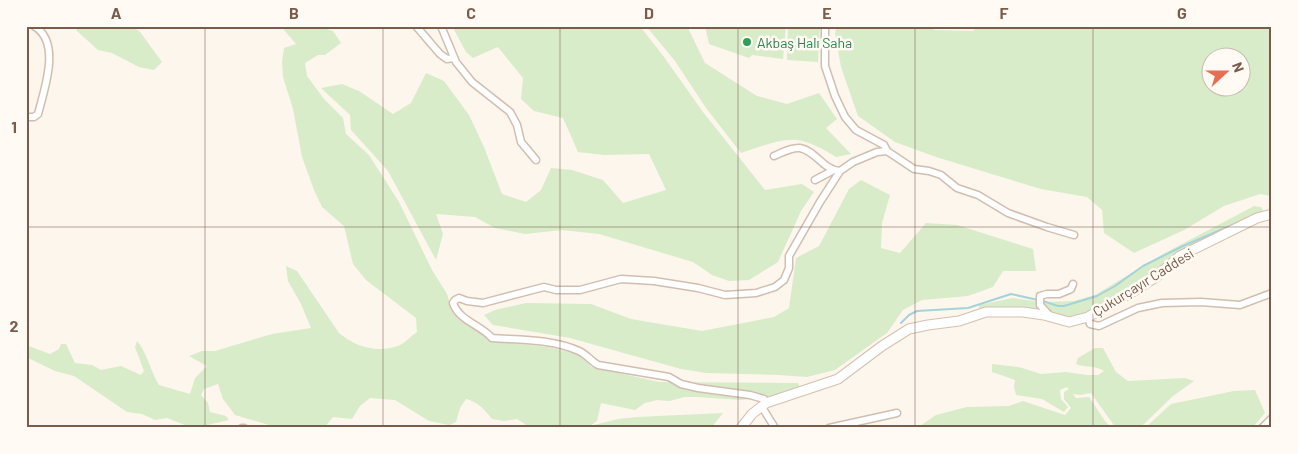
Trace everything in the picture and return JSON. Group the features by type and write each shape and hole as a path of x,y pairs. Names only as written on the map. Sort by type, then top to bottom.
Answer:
{"street":[{"path":"26,117 34,117 38,114 47,80 49,48 40,30 34,26"},
{"path":"416,26 440,54 448,59 454,58"},
{"path":"441,26 454,58 472,82 510,112 517,125 520,142 536,160"},
{"path":"824,26 825,66 835,96 856,130 877,139 884,145 887,151 914,169 941,175 957,188 978,195 1008,213 1074,235"},
{"path":"774,156 790,149 799,148 807,151 832,171"},
{"path":"775,428 764,405 764,399 750,394 698,388 681,384 669,377 598,365 582,352 571,347 530,340 492,338 486,331 464,319 453,306 453,303 459,298 466,301 482,302 544,287 556,290 580,290 622,279 654,281 698,288 725,295 756,293 775,287 784,280 789,268 789,256 840,171 853,162 877,152 887,151"},
{"path":"815,180 832,171 840,171"},
{"name":"Çukurçayır Caddesi","path":"741,428 764,405 838,379 882,346 909,329 928,324 960,321 986,312 1023,312 1069,322 1088,317 1156,277 1180,256 1258,218 1272,214"},
{"path":"1051,317 1040,304 1040,296 1064,292 1072,289 1073,284"},
{"path":"1088,317 1090,324 1099,326 1138,308 1162,303 1201,302 1240,305 1272,293"},
{"path":"829,428 897,413"},
{"path":"1262,428 1272,418"}],"green space":[{"path":"75,26 132,26 140,32 162,62 154,70 139,67 112,53 98,50 77,31"},
{"path":"283,26 318,26 333,31 341,43 325,55 318,55 305,63 307,76 324,99 343,118 346,134 369,155 399,202 432,270 447,294 452,309 467,325 485,335 491,341 548,347 578,354 592,367 659,382 798,383 800,387 783,395 741,400 684,397 670,401 657,400 645,403 635,410 601,403 597,421 590,426 618,419 637,417 723,413 711,428 531,428 517,419 504,421 492,419 481,407 466,399 460,408 456,422 449,425 429,421 395,400 370,398 360,406 352,419 333,417 324,428 279,428 235,415 223,399 218,384 204,389 201,395 208,403 210,412 226,416 229,420 190,427 167,418 155,420 142,414 127,412 74,376 55,371 26,357 26,345 50,354 59,349 61,344 66,344 75,363 92,365 101,370 121,366 141,375 144,371 135,347 137,341 144,351 159,385 190,394 195,378 207,366 189,356 202,351 215,351 272,334 311,328 301,304 288,281 286,266 297,271 339,333 352,342 374,349 390,348 400,345 417,332 416,318 366,280 353,264 344,226 322,207 314,190 302,157 293,109 283,77 282,62 284,48 296,44 284,30"},
{"path":"452,26 640,26 703,112 765,190 802,184 814,192 801,211 778,262 749,280 729,281 712,275 693,262 599,234 562,230 525,234 495,228 475,217 436,214 443,234 436,260 388,171 351,130 350,115 321,88 342,84 359,91 393,114 411,103 426,73 444,81 469,115 484,147 502,194 526,202 541,190 551,168 572,170 603,180 623,203 666,190 649,154 604,155 578,152 563,118 534,111 521,99 523,78 498,47 473,58 466,52"},
{"path":"646,26 687,26 705,63 757,96 787,104 819,93 837,119 826,128 851,154 836,157 813,144 797,140 784,140 741,153 706,108 675,61"},
{"name":"Akbaş Halı Saha","path":"705,26 786,26 783,59 752,55 749,58 709,44"},
{"path":"788,26 820,26 818,62 787,60"},
{"path":"837,26 931,26 934,30 973,31 977,26 1272,26 1272,196 1260,194 1224,206 1184,230 1134,253 1104,233 1102,210 1087,197 1041,189 936,157 895,142 858,116 841,67 835,33"},
{"path":"861,180 890,195 882,223 881,248 900,253 926,223 957,225 1033,249 1036,271 1003,271 993,287 968,296 922,300 903,310 887,333 835,370 807,377 706,373 681,369 570,338 493,325 484,315 495,310 526,303 591,304 631,319 702,331 774,317 789,308 796,258 819,246 849,189"},
{"path":"1254,206 1261,207 1265,214 1250,219 1085,315 1074,318 979,310 979,305 1013,298 1041,302 1074,301 1095,295 1163,254"},
{"path":"1095,348 1103,348 1116,372 1128,381 1185,378 1194,381 1173,396 1144,424 1137,428 1119,428 1113,424 1091,393 1073,394 1076,398 1089,397 1112,428 917,428 936,415 967,407 1009,406 1023,401 1065,415 1071,408 1064,399 1064,392 1069,389 1067,387 1060,390 1061,399 1068,407 1064,412 1042,399 1016,395 1015,380 992,372 992,364 1019,367 1041,374 1066,372 1098,375 1104,371 1076,364 1078,358"},
{"path":"1255,390 1265,413 1252,428 1145,428 1171,404 1234,391"}],"waterway":[{"path":"1043,301 1064,306 1097,296 1143,266 1183,246 1251,217"},
{"path":"901,323 909,315 917,311 968,308 1011,294 1038,300"}],"place":[{"name":"Akbaş Halı Saha","path":"747,42"}]}
